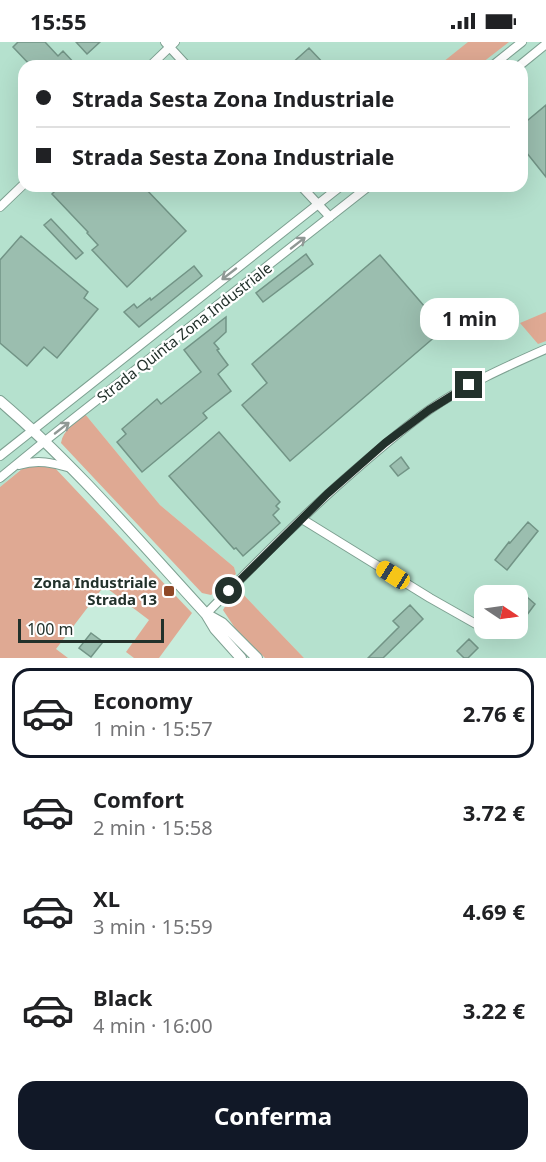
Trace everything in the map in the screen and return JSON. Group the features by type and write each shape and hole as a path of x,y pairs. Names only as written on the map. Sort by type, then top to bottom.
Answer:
{"main road":[{"path":"0,401 71,468 206,614 215,629 241,658"},
{"path":"206,614 222,623 257,658"}],"street":[{"path":"500,60 522,42"},
{"path":"155,60 170,44 182,60"},
{"path":"526,60 546,44"},
{"path":"0,207 18,190"},
{"path":"307,192 330,217"},
{"name":"Strada Quinta Zona Industriale","path":"0,456 333,192"},
{"name":"Strada Quinta Zona Industriale","path":"0,478 361,192"},
{"path":"206,614 327,494 385,443 429,410 469,385 546,348"},
{"path":"13,468 35,461 71,468"},
{"path":"302,519 474,623"}],"shaded area":[{"path":"0,42 546,42 546,658 304,658 240,591 234,567 160,505 85,414 0,487"},
{"path":"468,42 509,42 486,60 446,60"},
{"path":"546,312 546,341 538,344 520,323"},
{"path":"85,414 160,505 234,567 236,574 211,595 202,593 61,443 67,430"},
{"path":"35,466 55,468 192,613 159,658 134,658 126,652 149,620 104,586 56,649 68,658 0,658 0,487 22,469"},
{"path":"240,591 304,658 265,658 235,628 223,610"}],"building":[{"path":"18,42 45,42 58,56 63,51 71,60 25,60 13,47"},
{"path":"76,42 100,42 87,54"},
{"path":"309,48 320,60 296,60"},
{"path":"546,105 546,177 528,154 528,120"},
{"path":"54,192 149,192 186,231 127,287 92,250 98,245 88,232 52,194"},
{"path":"51,219 83,253 76,259 44,225"},
{"path":"21,236 88,292 84,298 98,309 57,358 44,347 27,366 0,343 0,260"},
{"path":"306,254 313,264 263,302 256,293"},
{"path":"380,255 444,329 290,461 242,405 267,383 252,364"},
{"path":"194,266 202,276 139,327 124,312 134,304 137,308 150,298 151,300"},
{"path":"226,317 226,332 214,343 228,365 218,374 231,391 203,413 207,418 142,472 117,442 126,434 122,429 157,399 161,404 201,372 184,350"},
{"path":"219,432 280,502 276,506 279,509 273,515 280,523 243,556 236,548 234,549 169,476"},
{"path":"401,457 409,468 398,476 390,466"},
{"path":"528,522 538,531 507,570 495,560"},
{"path":"528,598 535,604 528,613"},
{"path":"410,605 423,619 383,658 368,658 399,627 393,621"},
{"path":"91,633 103,642 91,657 79,648"},
{"path":"469,639 478,648 468,658 464,658 457,651"}],"place":[{"name":"Zona Industriale Strada 13","path":"169,591"}],"route":[{"path":"229,591 327,494 385,443 429,410 469,385"}]}
